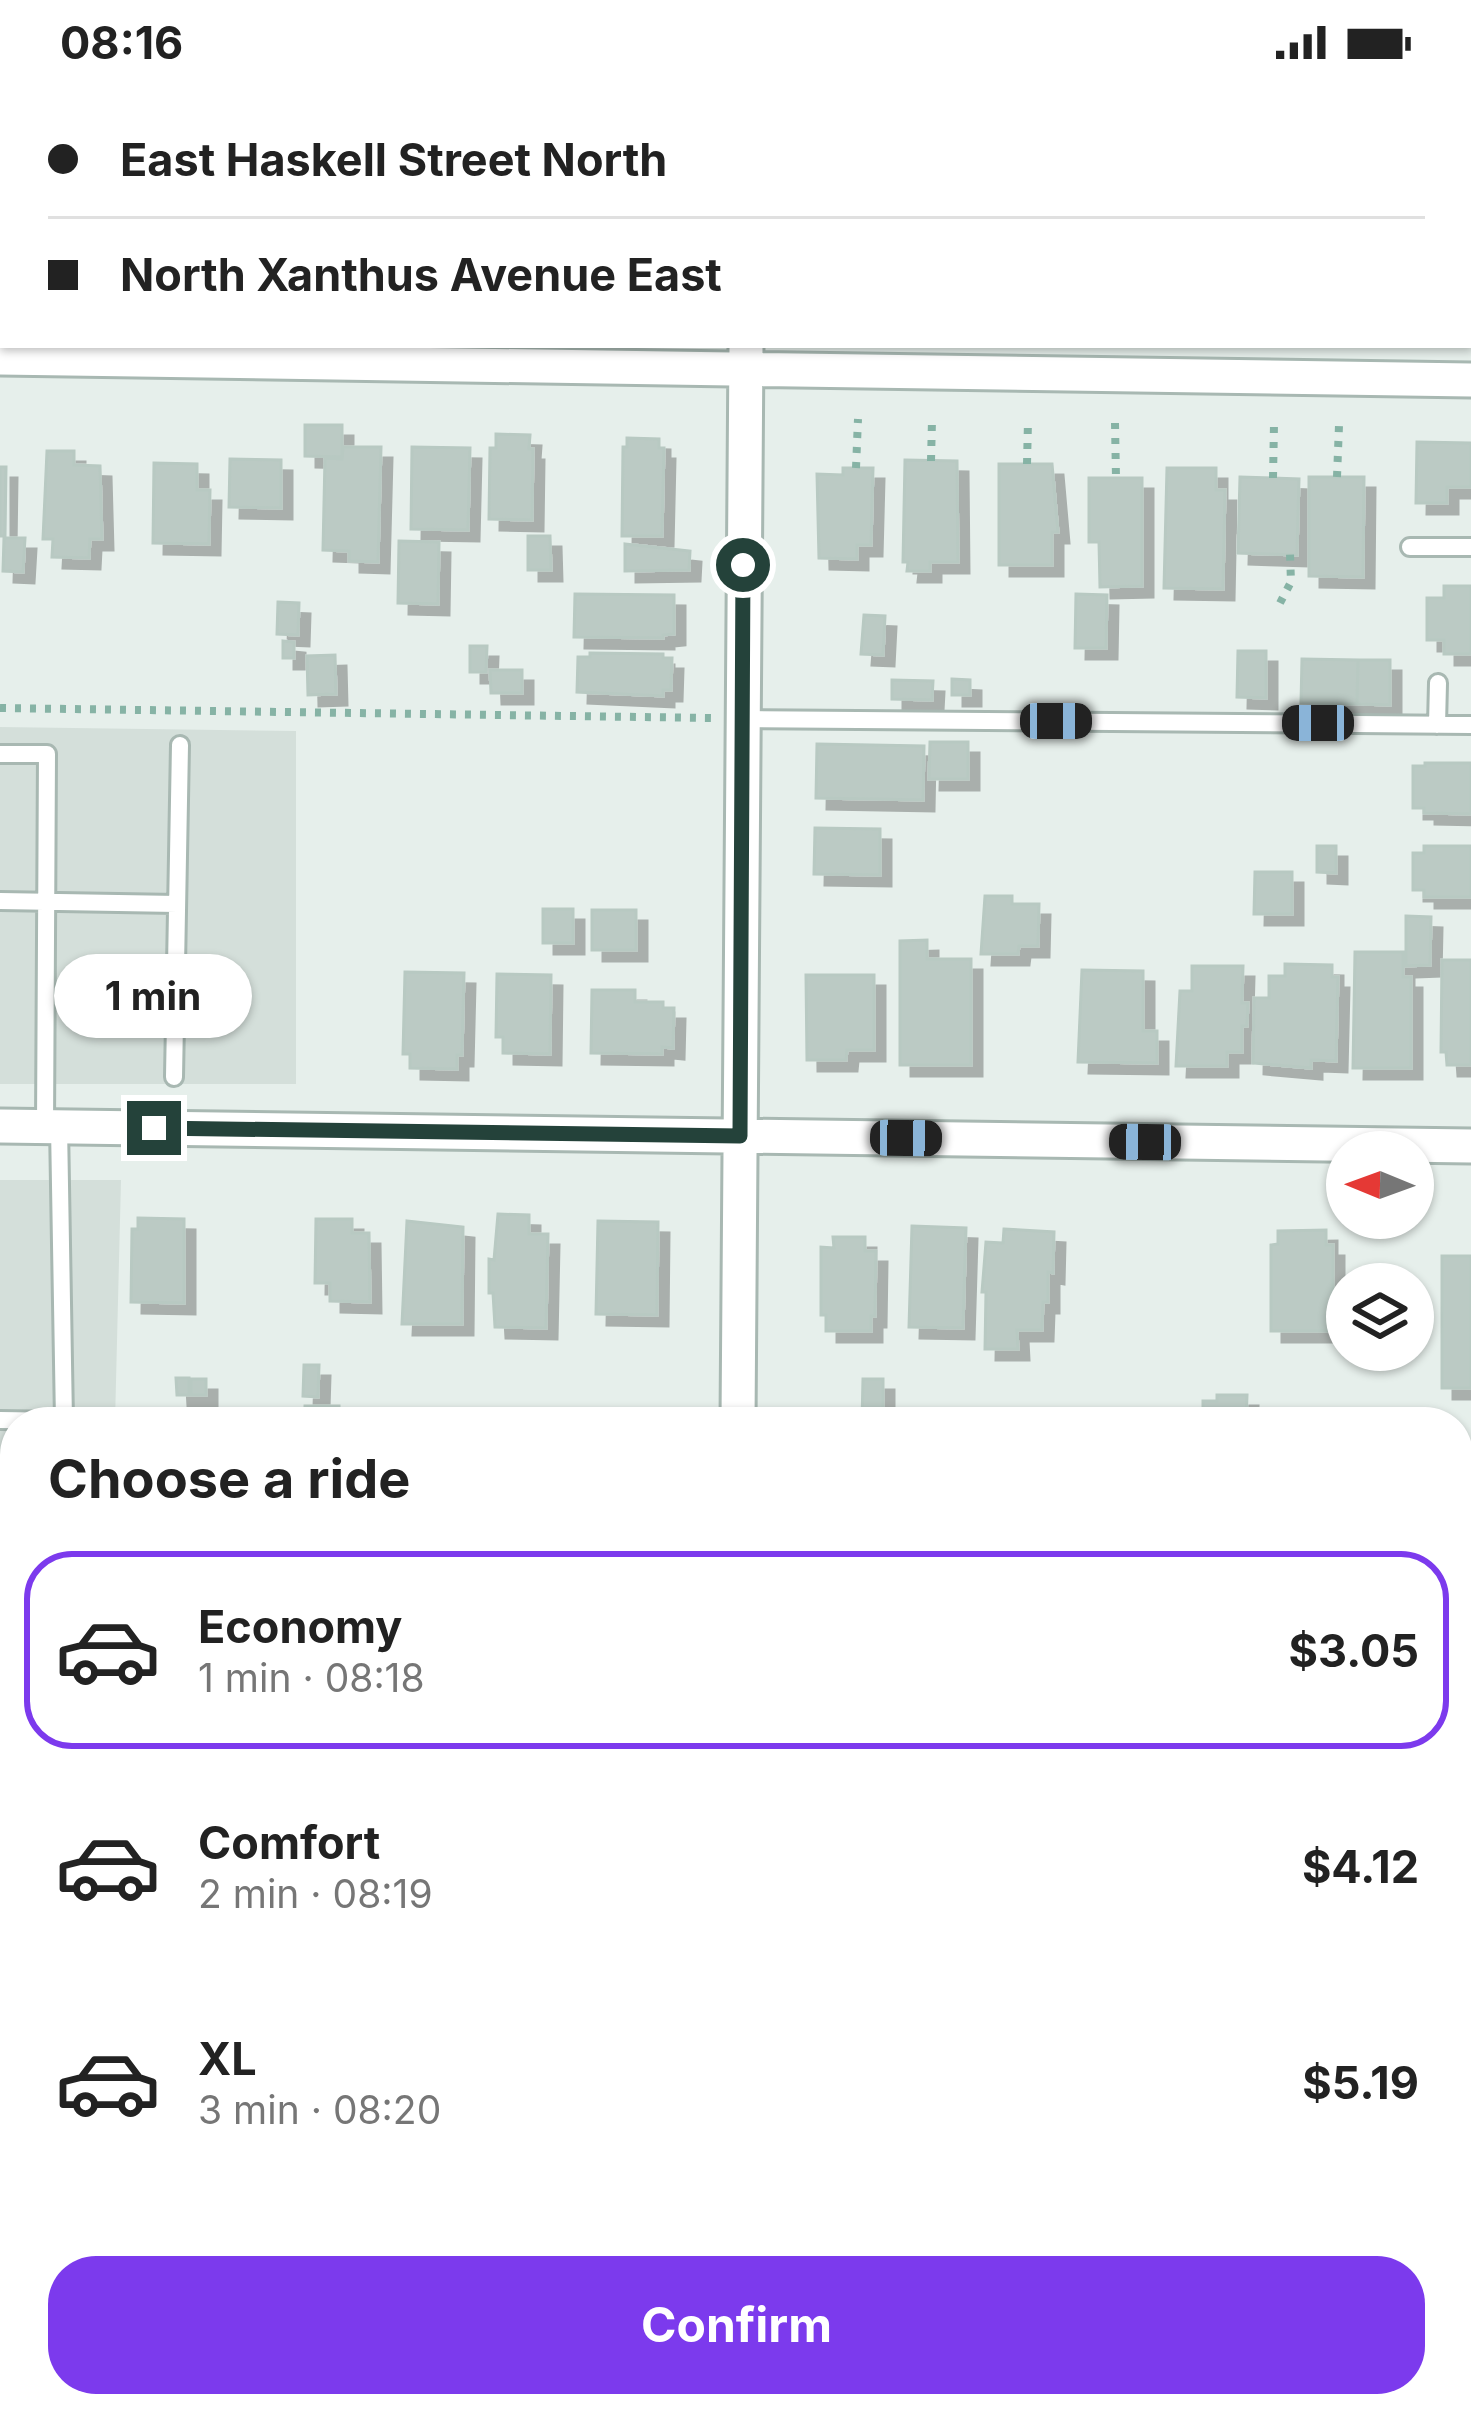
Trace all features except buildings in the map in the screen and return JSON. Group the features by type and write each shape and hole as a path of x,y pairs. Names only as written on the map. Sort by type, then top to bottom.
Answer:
{"street":[{"path":"738,1407 746,356"},
{"path":"0,358 746,356 1471,380"},
{"path":"0,1126 1471,1146"}],"lane":[{"path":"1410,547 1471,547"},
{"path":"1437,724 1438,682"},
{"path":"742,719 1471,725"},
{"path":"174,1077 180,745"},
{"path":"0,754 47,754 46,902 63,1407"},
{"path":"0,901 177,904"}],"path":[{"path":"856,468 858,419"},
{"path":"931,461 932,420"},
{"path":"1027,464 1028,421"},
{"path":"1115,422 1116,478"},
{"path":"1273,478 1274,424"},
{"path":"1337,476 1339,425"},
{"path":"1280,603 1292,582 1290,554"},
{"path":"0,708 742,719"}],"shaded area":[{"path":"0,727 296,731 296,1084 0,1084"},
{"path":"0,1180 121,1180 115,1407 0,1407"}],"route":[{"path":"154,1128 740,1136 743,565"}]}
